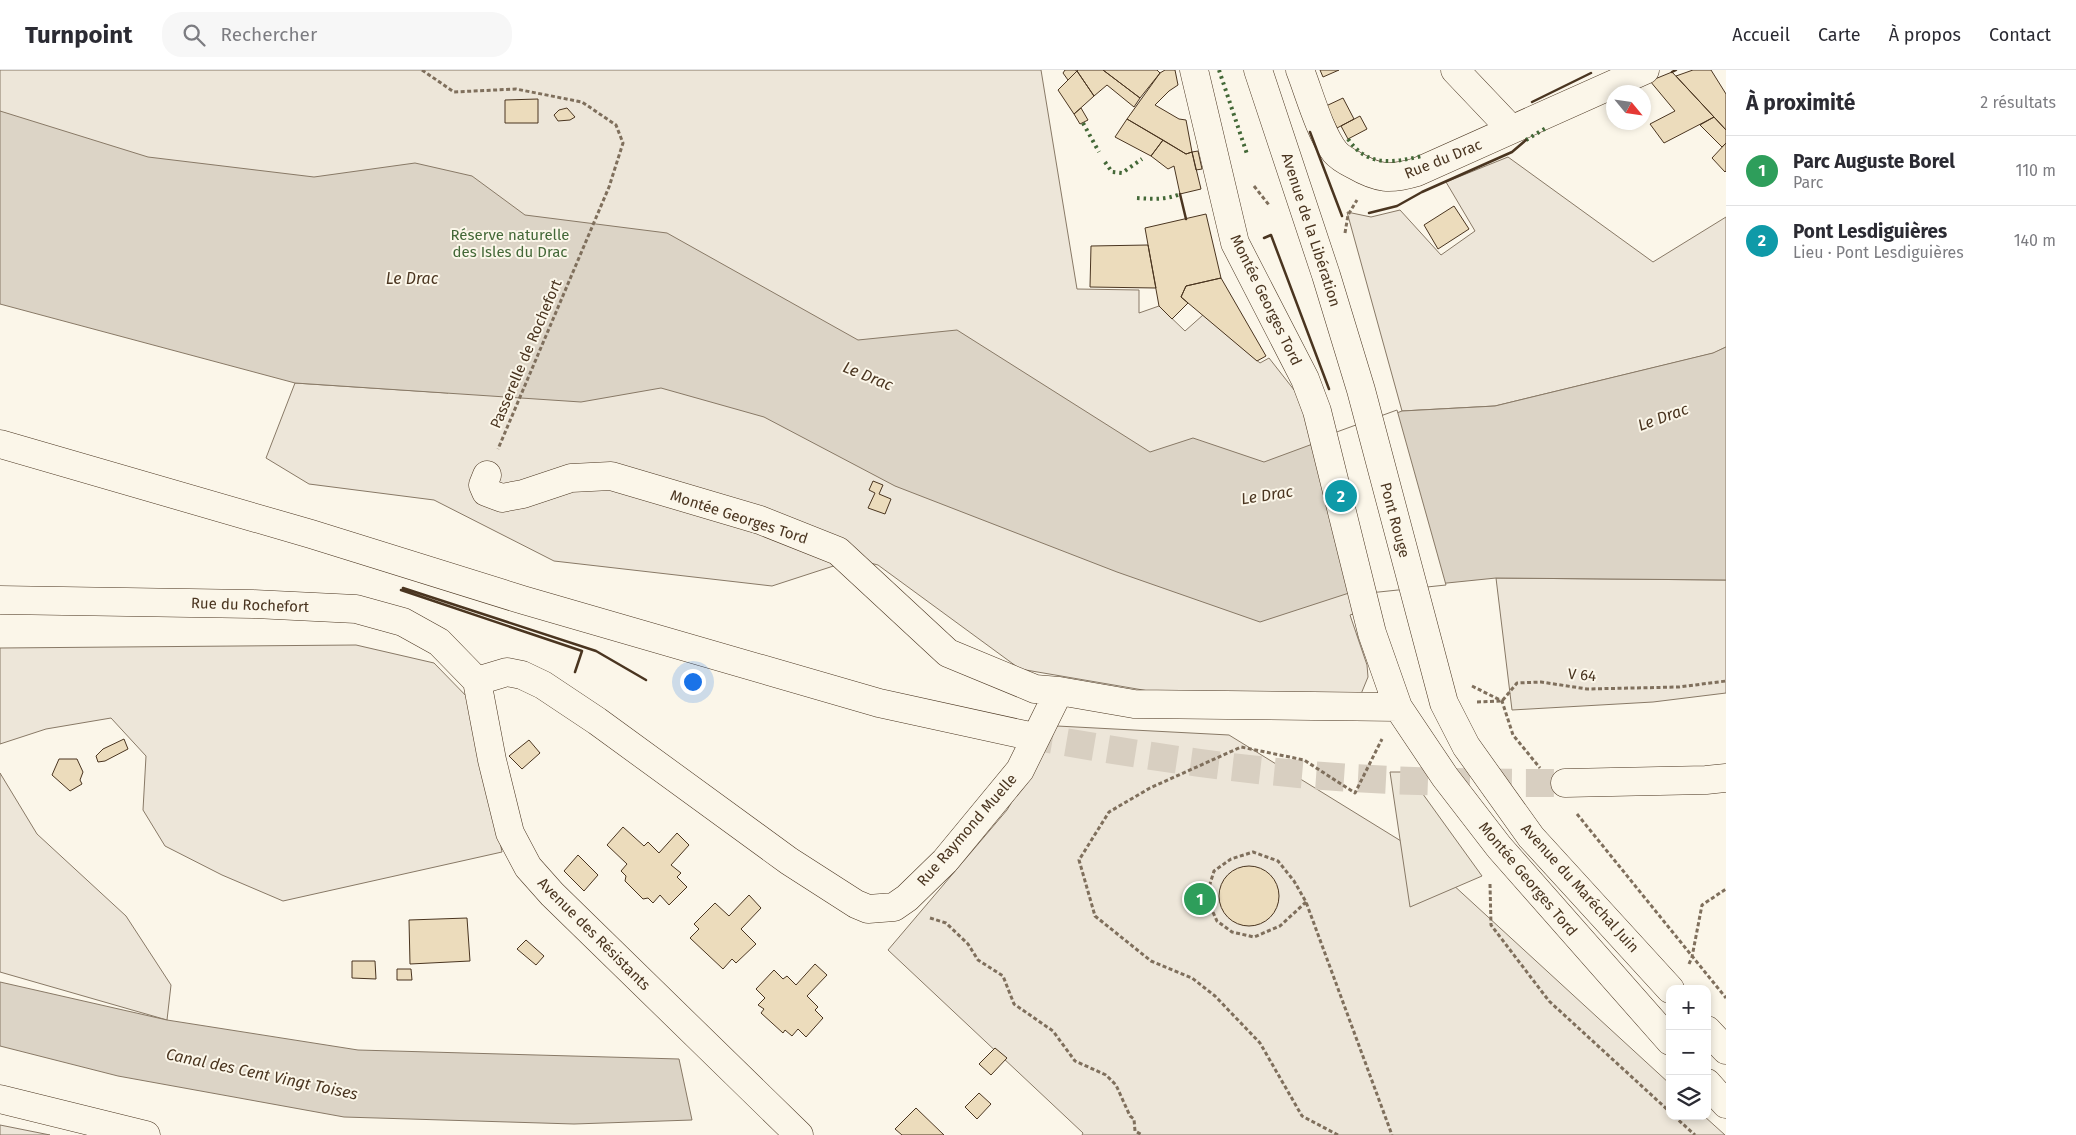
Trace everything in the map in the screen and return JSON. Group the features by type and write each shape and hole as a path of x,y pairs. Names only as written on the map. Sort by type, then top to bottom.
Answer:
{"main road":[{"name":"Montée Georges Tord","path":"1194,70 1235,243 1305,379 1317,411 1372,633 1398,707 1446,777 1499,847 1666,1036"},
{"name":"Avenue de la Libération","path":"1258,70 1326,274 1361,390"},
{"name":"Rue du Drac","path":"1300,70 1320,122 1336,152 1345,160 1372,176 1403,177 1476,147 1511,129 1646,70"},
{"path":"1456,70 1511,129"},
{"name":"Pont Rouge","path":"1361,390 1430,650"},
{"path":"0,444 311,534 523,600 879,703 1025,735"},
{"name":"Montée Georges Tord","path":"487,475 483,486 486,492 502,498 523,494 571,478 611,476 760,520 838,551 948,653 1035,689 1059,691"},
{"name":"Rue du Rochefort","path":"0,600 253,604 356,610 403,622 439,642 477,681"},
{"name":"Avenue du Maréchal Juin","path":"1430,650 1444,703 1466,746 1531,837 1666,985"},
{"name":"Rue Raymond Muelle","path":"477,681 507,672 522,675 543,685 597,721 788,861 856,904 868,909 894,907 907,898 945,861 1020,770 1059,691"},
{"name":"Avenue des Résistants","path":"477,681 492,760 510,833 528,866 552,894 799,1135"},
{"path":"1059,691 1134,704 1398,707"},
{"path":"1554,778 1706,780 1726,778"},
{"path":"1711,1034 1726,1050"},
{"path":"1711,1087 1726,1104"},
{"path":"0,1099 146,1135"}],"path":[{"name":"Passerelle de Rochefort","path":"422,70 454,92 516,89 582,102 616,124 623,143 609,187 487,475"},
{"path":"1344,239 1348,215 1372,176"},
{"name":"V 64","path":"1502,701 1517,684 1541,682 1587,689 1679,687 1726,681"},
{"path":"1469,684 1502,701 1513,735 1554,778"},
{"path":"1444,703 1502,701"},
{"path":"1338,1135 1302,1116 1260,1043 1215,996 1192,978 1151,961 1096,916 1079,860 1109,812 1150,788 1241,748 1304,760 1355,793 1398,707"},
{"path":"1575,811 1726,998"},
{"path":"1306,902 1280,926 1254,937 1232,932 1217,921 1206,897 1214,872 1231,858 1253,852 1278,861 1294,881 1306,902 1392,1135"},
{"path":"1490,881 1491,925 1549,1001 1666,1108"},
{"path":"1688,965 1692,957 1702,905 1726,889"},
{"path":"907,898 930,918 946,923 968,944 978,960 1003,976 1014,1004 1053,1030 1075,1061 1106,1075 1116,1085 1130,1116 1134,1119 1135,1131 1142,1135"},
{"path":"1678,1120 1695,1135"}],"green space":[{"name":"Réserve naturelle des Isles du Drac","path":"0,70 1041,70 1077,289 1139,290 1139,313 1159,306 1185,331 1203,315 1260,363 1269,358 1302,400 1356,613 1350,615 1367,665 1368,677 1361,694 1219,703 1020,669 878,565 855,559 772,586 554,561 434,500 309,484 266,458 295,383 448,393 0,230"},
{"path":"1508,157 1653,262 1726,217 1726,347 1714,353 1495,406 1402,411 1347,212 1371,217 1400,210 1441,255 1475,231 1446,182"},
{"path":"1496,578 1726,580 1726,693 1653,702 1512,710"},
{"path":"356,645 434,663 474,704 502,852 283,901 222,875 165,846 143,810 146,756 111,718 46,729 0,744 0,648"},
{"path":"1057,726 1229,735 1414,849 1666,1080 1666,1120 1708,1120 1725,1135 1082,1135 1083,1133 888,950 1007,810"},
{"path":"0,773 37,834 126,916 171,985 167,1020 0,972"},
{"path":"0,1125 50,1135 0,1135"}],"shaded area":[{"path":"1390,772 1407,772 1482,876 1410,907"}],"water":[{"name":"Le Drac","path":"0,111 148,157 314,177 415,163 472,176 525,215 667,233 858,340 957,330 1150,452 1193,438 1264,462 1402,411 1495,406 1713,353 1726,347 1726,580 1496,578 1349,593 1260,622 1117,572 895,486 764,417 661,388 581,402 295,383 0,304"},
{"name":"Canal des Cent Vingt Toises","path":"0,982 167,1020 358,1050 679,1059 692,1120 574,1124 344,1117 118,1076 0,1046"}],"pier":[{"path":"1397,410 1446,585 1350,595 1312,441"}],"building":[{"path":"1065,70 1077,71 1068,80 1063,73"},
{"path":"1078,70 1103,70 1140,98 1134,107 1107,85 1094,96"},
{"path":"1103,70 1157,70 1160,73 1140,98"},
{"path":"1165,70 1175,70 1178,85 1155,105 1179,119 1186,120 1192,152 1186,154 1127,119 1160,73"},
{"path":"1320,70 1339,70 1323,77"},
{"path":"1693,70 1711,70 1726,94 1726,130 1676,76"},
{"path":"1077,71 1094,96 1074,114 1058,90"},
{"path":"1672,72 1714,117 1664,143 1651,123 1675,111 1650,81"},
{"path":"1343,98 1354,119 1337,128 1326,106"},
{"path":"538,99 538,123 505,123 505,100"},
{"path":"567,108 575,117 570,120 558,121 554,115 559,110"},
{"path":"1081,108 1088,120 1080,124 1074,114"},
{"path":"1360,116 1367,129 1348,139 1341,126"},
{"path":"1714,117 1726,130 1726,143 1722,147 1700,125"},
{"path":"1127,119 1163,140 1151,156 1115,137"},
{"path":"1163,140 1186,154 1192,152 1201,189 1180,194 1174,166 1168,169 1151,156"},
{"path":"1726,143 1726,171 1725,172 1712,158"},
{"path":"1198,151 1202,169 1196,170 1192,152"},
{"path":"1454,206 1469,229 1438,249 1424,225"},
{"path":"1206,214 1221,278 1186,286 1181,297 1188,303 1172,319 1159,306 1145,228"},
{"path":"1148,245 1156,288 1090,287 1091,246"},
{"path":"1221,278 1266,356 1257,361 1181,297 1186,286"},
{"path":"873,481 883,485 879,494 891,499 885,514 868,508 875,493 869,490"},
{"path":"124,739 128,749 105,761 98,762 96,756 103,749"},
{"path":"529,740 540,753 522,769 509,756"},
{"path":"59,759 77,759 83,772 80,780 82,784 70,791 52,775"},
{"path":"623,827 644,846 648,842 659,853 677,833 689,845 671,865 681,873 677,877 687,887 669,905 660,895 653,903 648,898 643,899 625,881 626,876 621,871 627,864 607,845"},
{"path":"578,855 598,875 584,891 564,871"},
{"path":"1243,866 1255,866 1266,871 1274,879 1279,890 1277,908 1266,921 1255,926 1243,926 1232,921 1224,913 1219,902 1219,890 1224,879 1232,871"},
{"path":"749,895 761,908 741,929 756,944 736,963 732,959 723,969 690,938 699,929 694,924 715,903 729,916"},
{"path":"467,918 470,961 410,964 409,920"},
{"path":"526,940 544,956 536,965 517,949"},
{"path":"352,961 375,961 376,979 352,978"},
{"path":"815,964 827,975 807,996 818,1007 815,1010 823,1018 806,1037 798,1029 792,1036 785,1030 783,1033 761,1013 764,1009 758,1005 765,998 756,989 774,970 783,979 787,976 796,985"},
{"path":"397,969 411,969 412,980 397,980"},
{"path":"995,1048 1007,1058 991,1075 979,1064"},
{"path":"979,1093 991,1104 977,1119 965,1107"},
{"path":"916,1108 944,1135 902,1135 895,1129"}],"tunnel":[{"path":"1025,735 1230,767 1299,774 1366,779 1565,783"}],"hedge":[{"path":"1219,70 1247,154"},
{"path":"1083,123 1099,152"},
{"path":"1526,140 1546,128"},
{"path":"1348,139 1355,148 1372,159 1390,161 1422,156"},
{"path":"1105,162 1112,172 1122,173 1142,159"},
{"path":"1137,198 1154,199 1180,194"}],"wall":[{"path":"1672,72 1676,70"},
{"path":"1532,102 1591,73"},
{"path":"1310,132 1342,216"},
{"path":"1369,213 1397,206 1422,192 1512,152 1526,140"},
{"path":"1180,194 1186,219"},
{"path":"1264,238 1271,235 1329,389"},
{"path":"403,588 596,651 646,680"},
{"path":"401,590 582,651 575,672"}],"place":[{"name":"Pont Lesdiguières","path":"1341,496"},
{"name":"Parc Auguste Borel","path":"1200,899"}]}
